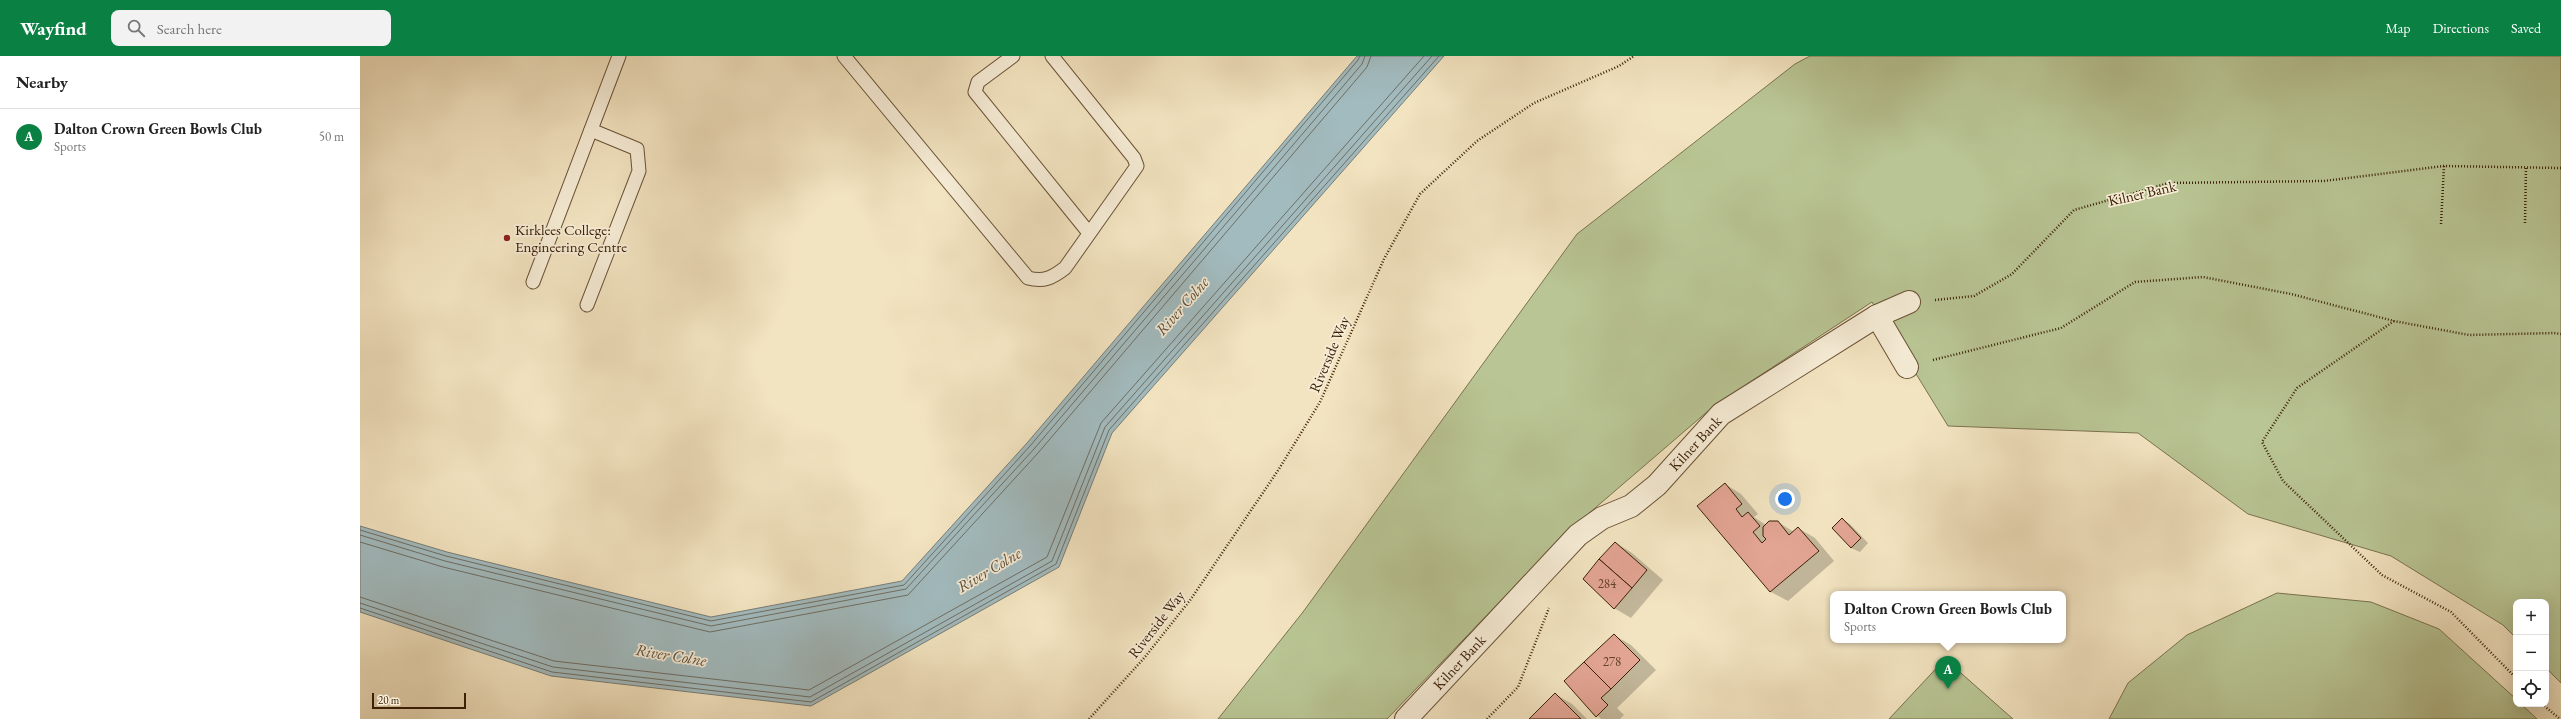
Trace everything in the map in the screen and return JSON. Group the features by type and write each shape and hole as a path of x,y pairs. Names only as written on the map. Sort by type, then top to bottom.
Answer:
{"street":[{"name":"Kilner Bank","path":"1406,719 1578,535 1602,518 1631,506 1657,485 1721,414 1877,316 1909,302"},
{"path":"1877,316 1907,367"}],"lane":[{"path":"533,282 619,56"},
{"path":"844,56 1028,278 1040,281 1054,277 1065,268 1137,166 1134,158 1052,56"},
{"path":"1013,56 978,82 976,92 1089,233"},
{"path":"587,305 638,170 637,149 591,130"}],"path":[{"name":"Riverside Way","path":"1089,719 1145,657 1191,599 1278,469 1320,402 1384,259 1420,194 1477,141 1534,103 1619,66 1634,56"},
{"name":"Kilner Bank","path":"1909,302 1974,296 2012,274 2074,210 2169,183 2324,180 2444,166 2561,168"},
{"path":"2440,224 2444,166"},
{"path":"2525,223 2526,167"},
{"path":"1907,367 2061,328 2135,282 2203,277 2291,294 2394,321 2469,335 2554,332 2561,334"},
{"path":"2394,321 2297,388 2262,442 2283,481 2382,575 2450,612 2513,675"},
{"path":"1487,719 1518,687 1552,600"},
{"path":"2546,707 2560,719"}],"green space":[{"path":"1810,56 2561,56 2561,683 2549,671 2549,599 2513,599 2513,635 2503,625 2391,556 2248,514 2138,433 1948,426 1872,302 1715,405 1566,533 1387,719 1218,719 1303,612 1577,234 1795,64"},
{"path":"2277,593 2371,602 2439,629 2513,696 2513,707 2524,707 2537,719 2109,719 2128,683 2187,635"},
{"path":"1945,659 2013,719 1889,719"}],"water":[{"name":"River Colne","path":"1357,56 1444,56 1112,433 1059,567 811,706 551,676 360,612 360,526 447,552 711,617 902,581 1027,443"}],"building":[{"path":"1725,483 1742,504 1736,509 1742,517 1748,512 1760,526 1753,532 1762,543 1766,539 1763,536 1763,527 1769,521 1778,521 1789,535 1798,527 1819,551 1770,592 1697,506"},
{"path":"1842,518 1861,538 1851,548 1832,528"},
{"path":"1615,542 1647,570 1632,588 1599,559"},
{"path":"1599,559 1632,588 1614,609 1583,579"},
{"path":"1614,634 1640,660 1611,689 1584,662"},
{"path":"1584,662 1611,689 1601,698 1608,705 1596,717 1564,681"},
{"path":"1555,693 1581,719 1529,719"}],"place":[{"name":"Kirklees College: Engineering Centre","path":"507,238"},
{"name":"Dalton Crown Green Bowls Club","path":"1948,689"}]}
